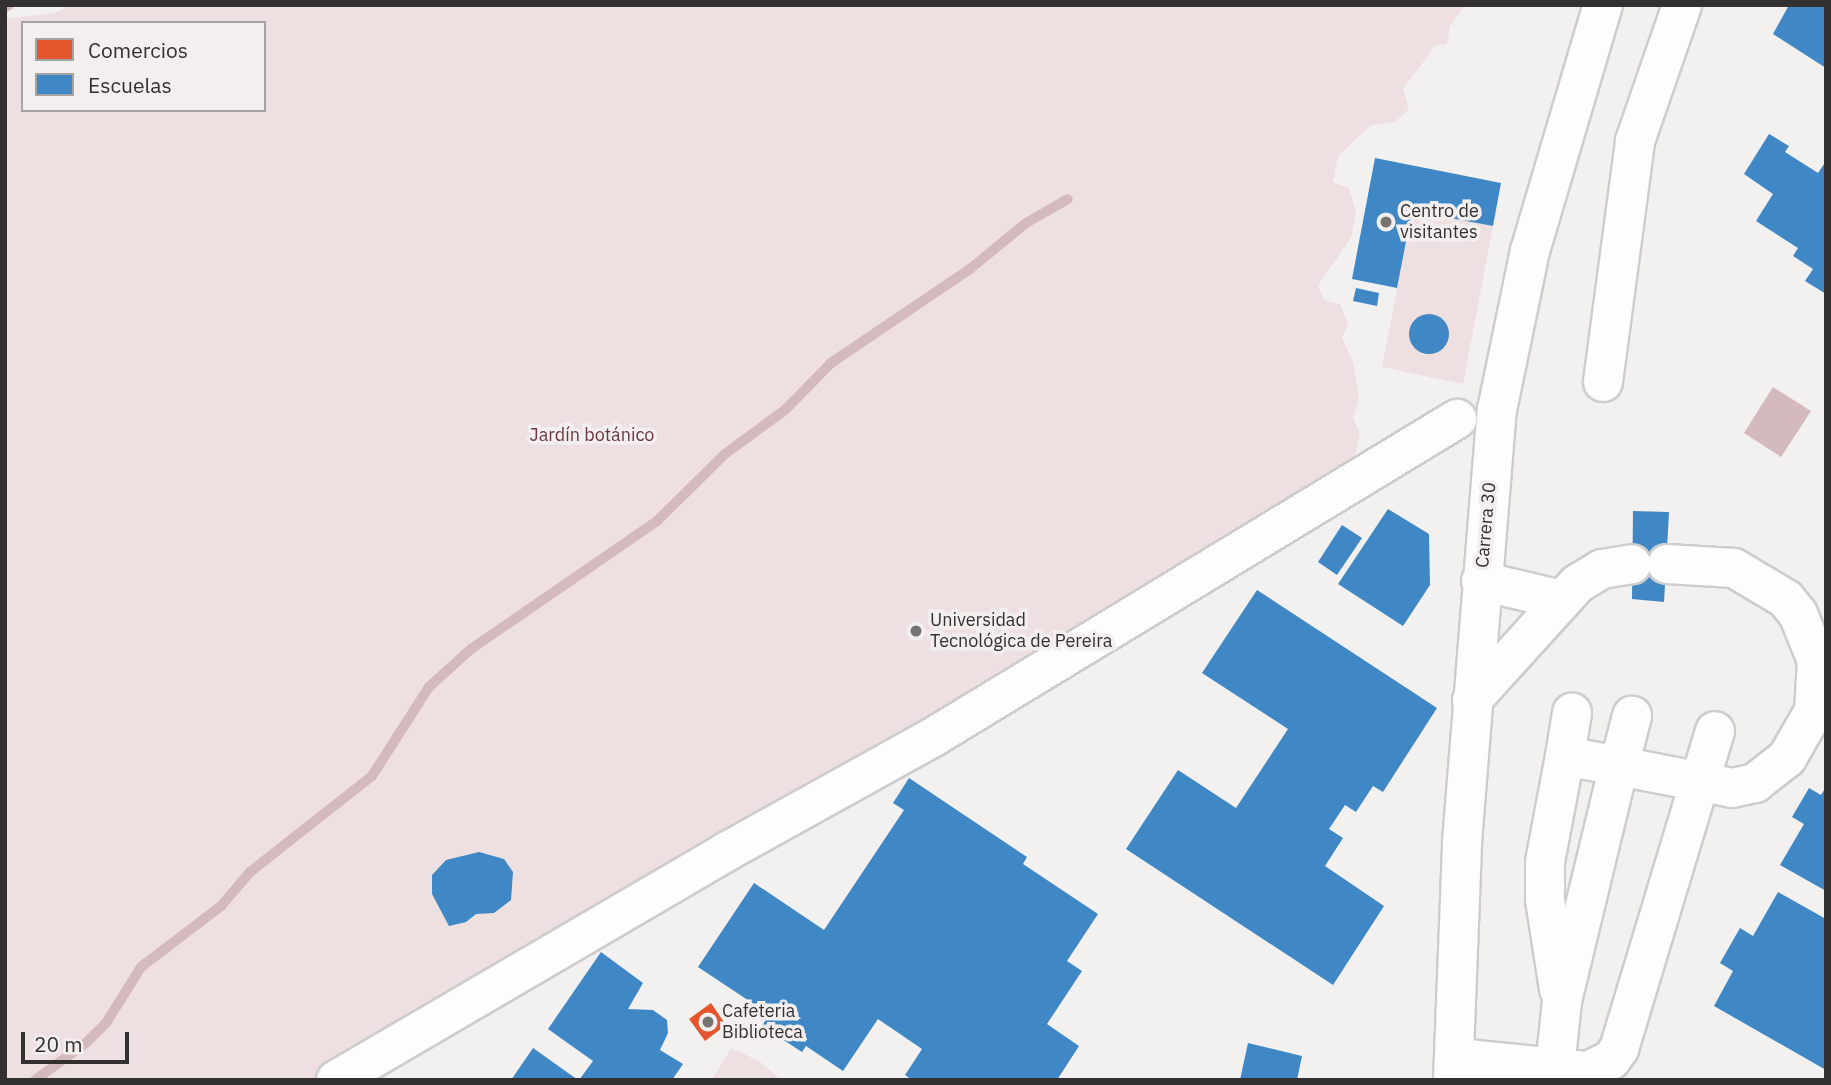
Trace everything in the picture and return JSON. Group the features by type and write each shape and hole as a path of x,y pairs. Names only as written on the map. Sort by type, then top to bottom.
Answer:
{"street":[{"name":"Carrera 30","path":"1457,1072 1462,842 1481,581 1497,410 1527,264 1603,5"},
{"path":"1603,382 1635,141 1682,5"},
{"path":"336,1080 726,852 935,736 1457,419"},
{"path":"1472,700 1562,600 1602,569 1649,564 1713,564 1770,586 1798,614 1817,661 1814,711 1787,758 1755,783 1732,788 1701,784 1565,756"},
{"path":"1481,581 1562,600"},
{"path":"1562,1001 1550,949 1545,862 1572,713"},
{"path":"1555,1067 1562,1001 1632,716"},
{"path":"1457,1072 1555,1067 1600,1068 1619,1049 1715,731"}],"green space":[{"name":"Jardín botánico","path":"72,5 1465,5 1450,26 1447,44 1436,45 1403,89 1409,109 1395,122 1371,125 1338,156 1333,182 1349,188 1356,212 1351,238 1318,285 1324,300 1340,304 1348,324 1342,338 1353,362 1359,398 1353,418 1360,434 1355,456 1342,466 1339,490 336,1080 5,1080 5,19 55,13"},
{"path":"1412,211 1493,226 1463,384 1382,367"},
{"path":"731,1048 759,1061 781,1080 712,1080"}],"shaded area":[{"path":"1773,387 1811,411 1781,457 1744,433"}],"building: Comercios":[{"name":"Cafeteria Biblioteca","path":"711,1003 726,1025 705,1041 689,1019"}],"building: Escuelas":[{"path":"1789,5 1826,5 1826,68 1773,34"},
{"path":"1769,134 1789,146 1785,152 1818,173 1826,161 1826,294 1805,281 1813,269 1793,256 1798,248 1756,221 1773,194 1744,174"},
{"name":"Centro de visitantes","path":"1375,158 1501,183 1493,226 1412,211 1397,288 1352,279"},
{"path":"1356,288 1379,293 1377,306 1353,301"},
{"path":"1429,314 1443,320 1449,334 1443,348 1429,354 1415,348 1409,334 1415,320"},
{"path":"1388,509 1429,534 1430,585 1403,626 1338,584"},
{"path":"1633,511 1669,512 1664,602 1632,599"},
{"path":"1342,525 1362,538 1337,575 1318,562"},
{"path":"1257,590 1437,708 1383,792 1373,786 1356,812 1345,805 1329,829 1343,838 1325,866 1384,906 1333,985 1126,849 1178,770 1236,808 1288,729 1202,673"},
{"path":"909,778 1027,857 1023,864 1098,914 1067,961 1082,971 1047,1024 1079,1046 1057,1080 912,1080 905,1075 922,1049 878,1019 843,1071 806,1046 802,1052 762,1026 769,1014 698,967 754,883 824,930 904,810 893,803"},
{"path":"1826,787 1826,891 1780,865 1804,824 1792,817 1809,788 1821,795"},
{"path":"479,852 504,859 513,872 511,900 494,913 476,914 466,922 449,926 432,894 432,875 446,860"},
{"path":"1778,892 1826,919 1826,1070 1714,1006 1733,971 1720,963 1740,928 1753,936"},
{"path":"601,952 643,983 628,1009 653,1010 667,1020 668,1033 660,1050 683,1064 672,1080 579,1080 593,1061 548,1029"},
{"path":"1248,1043 1302,1056 1297,1080 1240,1080"},
{"path":"533,1048 578,1080 511,1080"}],"waterway":[{"path":"5,7 9,5"},
{"path":"35,1080 86,1043 106,1023 141,967 221,906 250,872 372,776 429,687 471,649 657,521 725,454 786,409 831,363 970,269 1026,223 1068,199"}],"place":[{"name":"Centro de visitantes","path":"1386,222"},
{"name":"Universidad Tecnológica de Pereira","path":"916,631"},
{"name":"Cafeteria Biblioteca","path":"708,1022"}]}
